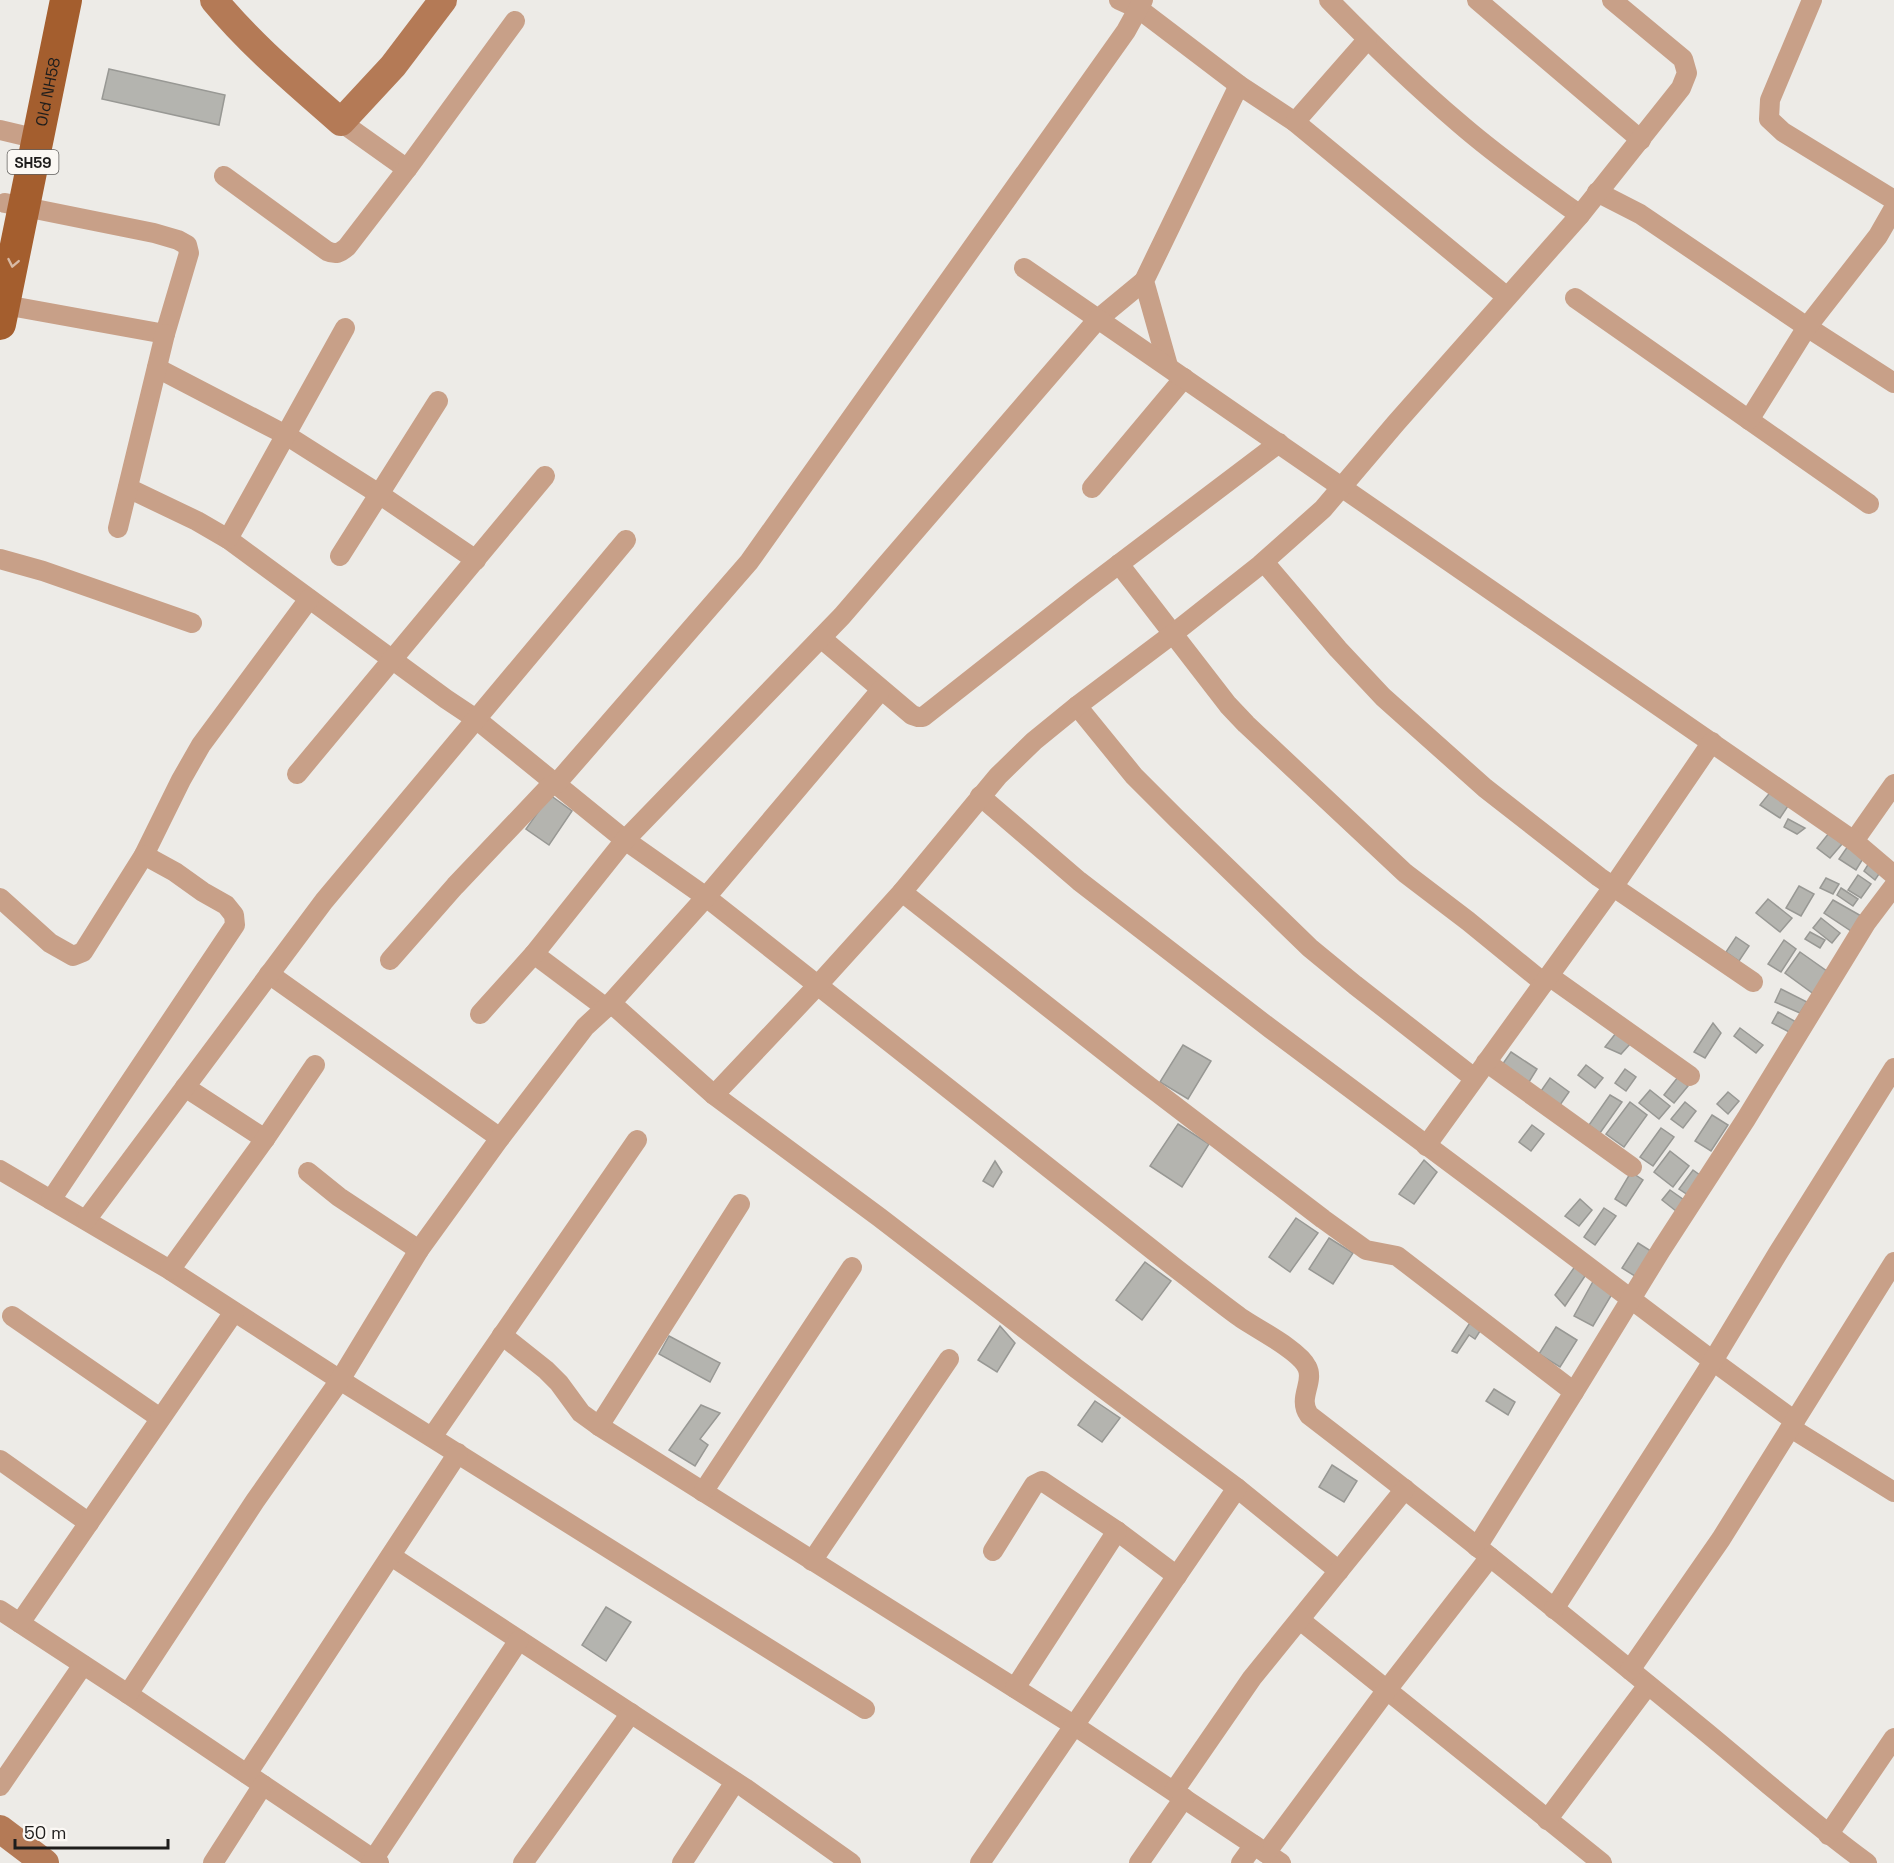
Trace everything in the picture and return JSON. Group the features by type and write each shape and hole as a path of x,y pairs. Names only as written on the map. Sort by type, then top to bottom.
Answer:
{"main road":[{"name":"Old NH58","path":"2,311 19,135 47,0"},
{"name":"Old NH58","path":"19,135 66,0"}],"street":[{"path":"214,0 232,22 269,59 341,122 407,169"},
{"path":"341,122 393,66 443,0"},
{"path":"1119,0 1141,5 1239,85 1296,122 1507,297"},
{"path":"1329,0 1367,40 1460,124 1580,215"},
{"path":"1477,0 1641,140"},
{"path":"714,1095 902,892 980,796 1034,741 1264,562 1323,509 1395,423 1580,215 1681,88 1688,73 1683,59 1612,0"},
{"path":"1812,0 1770,100 1769,119 1783,132 1894,200"},
{"path":"390,960 463,878 549,788 556,784 749,562 1126,31 1141,5"},
{"path":"224,176 327,251 338,254 347,247 407,169 515,21"},
{"path":"1296,122 1367,40"},
{"path":"480,1014 534,954 625,840 821,638 1098,319 1144,281 1239,85"},
{"path":"1597,192 1640,214 1807,327 1894,382"},
{"path":"1749,420 1807,327 1878,236 1894,208"},
{"path":"10,212 154,233 187,245 188,260 165,334 118,528"},
{"path":"1024,268 1712,742 1854,841 1894,874"},
{"path":"1144,281 1176,372"},
{"path":"1575,298 1869,504"},
{"path":"2,311 165,334"},
{"path":"228,539 345,328"},
{"path":"157,368 286,435 379,494 476,560"},
{"path":"1092,488 1176,372"},
{"path":"340,556 438,401"},
{"path":"821,638 912,715 923,717 1279,443"},
{"path":"297,774 545,476"},
{"path":"128,488 197,521 228,539 476,719 625,840 706,897 1223,1304 1296,1354 1306,1364 1309,1372 1304,1401 1309,1415 1484,1552 1828,1834 1867,1863"},
{"path":"86,1220 324,901 626,540"},
{"path":"0,560 43,571 192,624"},
{"path":"1264,562 1338,649 1383,697 1485,788 1613,886 1753,982"},
{"path":"1119,564 1228,705 1405,873 1546,980 1690,1076"},
{"path":"0,898 50,943 68,954 77,955 83,952 144,855 201,745 309,599"},
{"path":"128,1694 255,1501 339,1380 420,1250 500,1138 585,1027 608,1005 706,897 881,690"},
{"path":"1077,706 1148,790 1310,948 1474,1078"},
{"path":"1426,1146 1613,886 1712,742"},
{"path":"1854,841 1894,784"},
{"path":"980,796 1079,881 1271,1029 1713,1361 1793,1424 1894,1492"},
{"path":"51,1200 235,924 234,915 226,905 203,892 176,872 144,855"},
{"path":"1242,1863 1267,1854 1484,1552 1574,1392 1661,1250 1746,1119 1866,923 1894,886"},
{"path":"902,892 1127,1070 1323,1220 1365,1250 1397,1256 1574,1392"},
{"path":"534,954 608,1005 714,1095 1237,1488 1340,1571"},
{"path":"269,974 500,1138"},
{"path":"1486,1062 1632,1167"},
{"path":"170,1270 315,1065"},
{"path":"1554,1609 1713,1361 1894,1068"},
{"path":"185,1087 265,1138"},
{"path":"432,1437 637,1140"},
{"path":"0,1170 170,1270 339,1380 865,1709"},
{"path":"308,1172 339,1197 420,1250"},
{"path":"598,1426 740,1204"},
{"path":"1630,1670 1721,1539 1894,1262"},
{"path":"703,1492 852,1268"},
{"path":"20,1623 234,1312"},
{"path":"12,1316 160,1418"},
{"path":"502,1335 546,1370 559,1383 581,1413 598,1426 1075,1726 1267,1854"},
{"path":"813,1561 948,1359"},
{"path":"213,1863 255,1779 391,1556 459,1453"},
{"path":"0,1460 89,1523"},
{"path":"993,1551 1034,1485 1042,1481 1117,1531 1177,1576"},
{"path":"980,1863 1237,1488"},
{"path":"1139,1863 1252,1678 1405,1489"},
{"path":"1015,1688 1117,1531"},
{"path":"391,1556 735,1782 843,1861"},
{"path":"0,1610 255,1779 374,1862 519,1640"},
{"path":"1300,1620 1602,1863"},
{"path":"0,1786 83,1665"},
{"path":"1547,1820 1648,1685"},
{"path":"523,1863 631,1713"},
{"path":"1828,1834 1894,1738"},
{"path":"682,1863 735,1782"},
{"path":"0,1829 45,1863"}],"building":[{"path":"109,69 225,95 219,125 102,99"},
{"path":"1772,790 1790,803 1780,818 1760,805"},
{"path":"550,795 572,811 549,845 526,829"},
{"path":"1788,819 1805,828 1797,834 1784,827"},
{"path":"1829,833 1842,844 1830,858 1817,848"},
{"path":"1848,846 1864,857 1856,870 1839,859"},
{"path":"1869,863 1881,871 1875,880 1864,871"},
{"path":"1858,875 1871,884 1861,898 1848,890"},
{"path":"1826,878 1839,884 1833,894 1820,888"},
{"path":"1799,886 1814,894 1801,916 1786,908"},
{"path":"1841,888 1858,899 1853,906 1837,895"},
{"path":"1768,899 1792,918 1780,932 1756,913"},
{"path":"1833,900 1863,917 1851,931 1824,913"},
{"path":"1821,918 1840,933 1832,943 1813,928"},
{"path":"1810,932 1825,940 1820,948 1805,939"},
{"path":"1736,937 1749,946 1739,961 1726,952"},
{"path":"1784,940 1796,949 1781,972 1768,964"},
{"path":"1800,952 1831,974 1815,995 1785,973"},
{"path":"1781,989 1807,1002 1800,1013 1775,1002"},
{"path":"1778,1012 1798,1023 1791,1033 1772,1023"},
{"path":"1713,1023 1721,1033 1705,1058 1694,1052"},
{"path":"1740,1028 1763,1045 1756,1053 1734,1036"},
{"path":"1616,1033 1630,1044 1621,1054 1605,1047"},
{"path":"1183,1045 1211,1061 1188,1099 1160,1082"},
{"path":"1511,1052 1537,1069 1529,1082 1502,1065"},
{"path":"1586,1065 1603,1078 1595,1088 1578,1075"},
{"path":"1625,1069 1636,1077 1626,1091 1615,1083"},
{"path":"1678,1077 1688,1086 1674,1103 1664,1095"},
{"path":"1550,1078 1569,1092 1560,1105 1541,1091"},
{"path":"1650,1090 1670,1106 1659,1119 1639,1103"},
{"path":"1728,1092 1739,1101 1728,1114 1717,1104"},
{"path":"1610,1095 1622,1102 1600,1133 1589,1125"},
{"path":"1630,1102 1647,1115 1624,1147 1606,1134"},
{"path":"1685,1102 1696,1111 1683,1128 1671,1119"},
{"path":"1712,1115 1728,1125 1711,1151 1695,1141"},
{"path":"1178,1124 1209,1144 1182,1187 1150,1166"},
{"path":"1532,1125 1544,1134 1531,1151 1519,1142"},
{"path":"1661,1128 1674,1137 1653,1166 1640,1157"},
{"path":"1670,1151 1689,1166 1673,1187 1654,1172"},
{"path":"1424,1160 1437,1172 1414,1204 1399,1194"},
{"path":"995,1161 1002,1172 993,1187 983,1181"},
{"path":"1693,1170 1704,1178 1691,1197 1679,1189"},
{"path":"1631,1172 1643,1180 1626,1206 1615,1199"},
{"path":"1670,1190 1684,1200 1676,1211 1662,1200"},
{"path":"1580,1199 1592,1210 1579,1226 1565,1216"},
{"path":"1604,1208 1616,1216 1595,1245 1584,1237"},
{"path":"1296,1218 1318,1233 1290,1272 1269,1257"},
{"path":"1329,1238 1353,1253 1333,1284 1309,1269"},
{"path":"1638,1243 1654,1253 1638,1278 1622,1268"},
{"path":"1145,1262 1171,1281 1142,1320 1116,1300"},
{"path":"1576,1265 1585,1276 1565,1306 1555,1295"},
{"path":"1596,1276 1615,1289 1593,1326 1574,1316"},
{"path":"1471,1321 1482,1328 1475,1339 1469,1335 1457,1353 1452,1351"},
{"path":"1000,1326 1015,1343 997,1372 978,1360"},
{"path":"1556,1327 1577,1340 1560,1367 1539,1354"},
{"path":"669,1336 720,1363 710,1382 659,1354"},
{"path":"1494,1389 1515,1402 1508,1415 1486,1401"},
{"path":"1095,1401 1120,1418 1102,1442 1078,1425"},
{"path":"701,1405 720,1413 700,1439 708,1445 695,1466 669,1450"},
{"path":"1332,1465 1357,1481 1344,1502 1319,1487"},
{"path":"606,1607 631,1622 606,1661 582,1645"}]}
